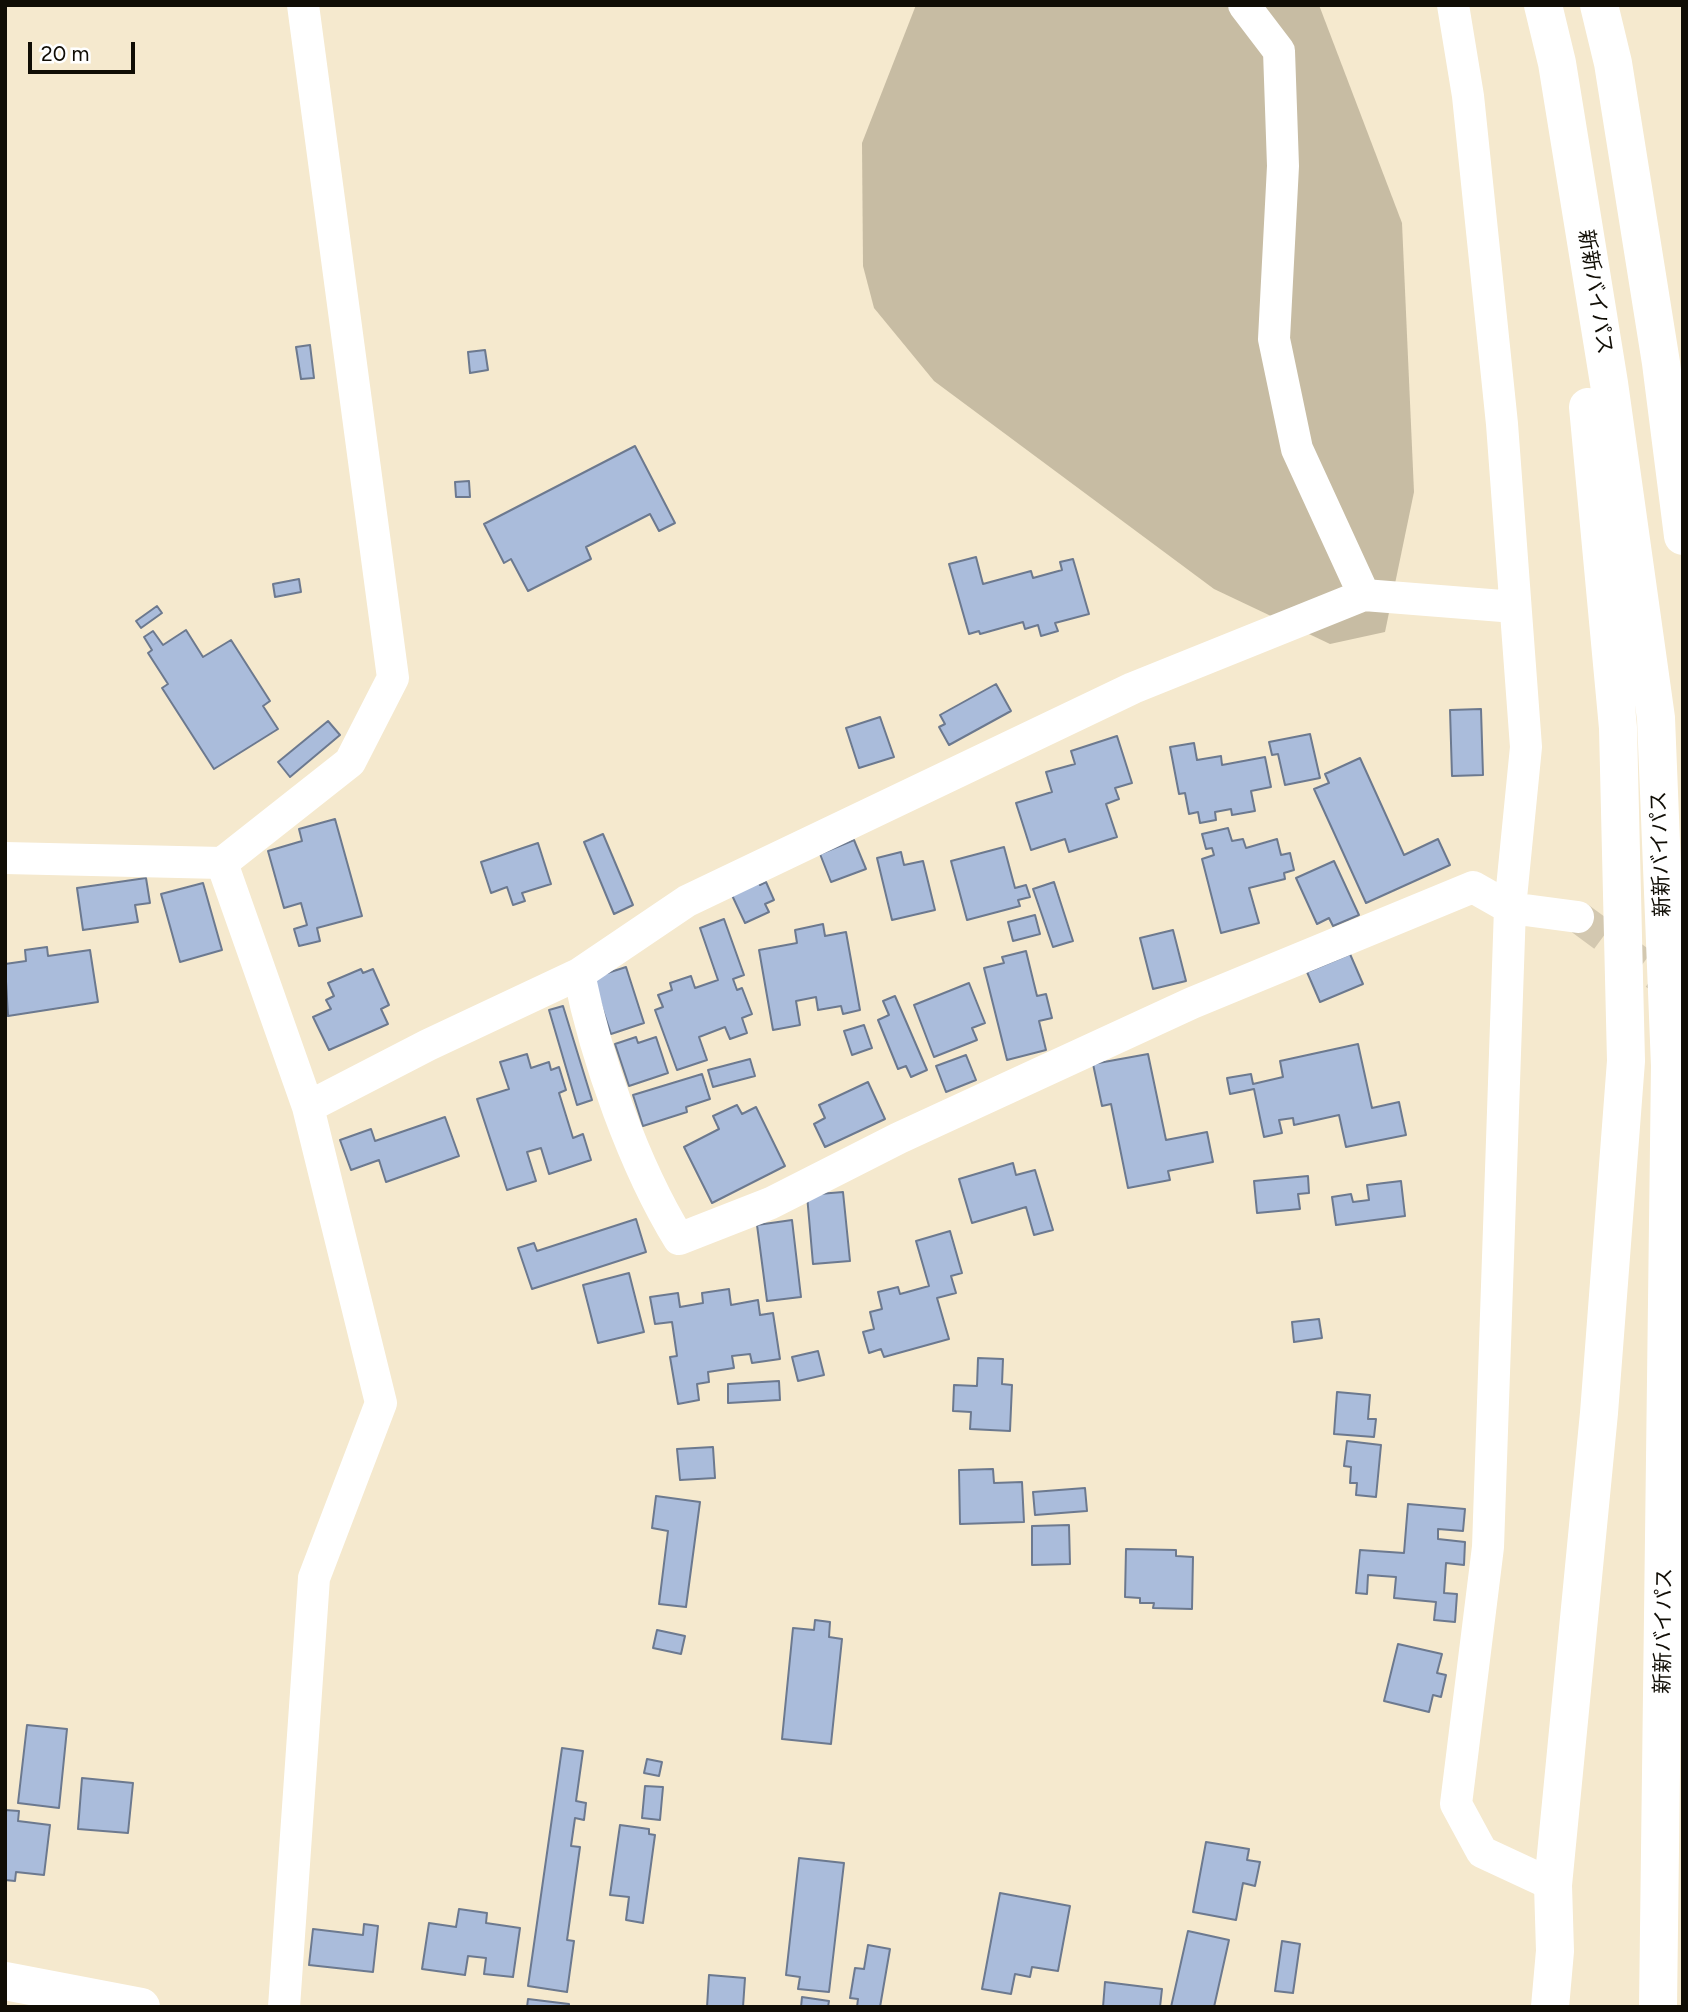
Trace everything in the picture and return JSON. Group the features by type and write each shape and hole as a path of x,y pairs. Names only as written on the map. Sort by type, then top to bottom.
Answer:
{"main road":[{"name":"新新バイパス","path":"1543,5 1557,63 1609,383 1656,718 1670,1066 1658,2007"},
{"path":"1599,5 1613,63 1661,363 1683,536"},
{"path":"1550,2007 1555,1951 1553,1885 1599,1413 1626,1062 1618,728 1557,63"},
{"path":"1661,363 1683,459"},
{"path":"1555,1951 1570,2007"},
{"path":"5,1981 131,2006"}],"street":[{"path":"5,858 222,863 350,762 393,678 303,5"},
{"path":"1244,5 1279,51 1283,166 1274,339 1297,449 1364,595"},
{"path":"1453,5 1468,96 1502,424 1526,747 1510,908 1488,1547 1456,1804 1482,1852 1553,1885"},
{"path":"308,1107 428,1045 579,974 687,901 1133,688 1364,595 1515,607"},
{"path":"222,863 308,1107 381,1403 314,1578 284,2007"},
{"path":"579,974 589,1027 623,1120 666,1217 679,1239 771,1203 899,1138 1192,1003 1474,887 1510,908 1578,917"}],"shaded area":[{"path":"916,5 1319,5 1402,223 1414,492 1385,632 1330,644 1214,589 934,381 874,308 863,266 862,143"}],"building":[{"path":"310,345 314,378 301,379 296,347"},
{"path":"485,350 488,370 470,373 468,352"},
{"path":"635,446 675,523 659,531 650,514 586,547 591,559 528,591 511,559 504,563 484,524"},
{"path":"469,481 470,497 456,497 455,482"},
{"path":"976,557 983,584 1031,571 1033,578 1062,570 1060,562 1073,559 1089,614 1055,623 1058,631 1041,636 1038,625 1025,629 1023,622 980,634 979,631 969,634 949,564"},
{"path":"299,579 301,592 275,597 273,584"},
{"path":"157,606 162,613 141,628 136,621"},
{"path":"186,630 203,657 231,640 270,701 263,706 278,729 214,769 162,688 168,684 148,653 152,650 144,637 153,631 163,645"},
{"path":"996,684 1011,711 949,745 939,727 945,724 940,715"},
{"path":"1481,709 1483,775 1452,776 1450,710"},
{"path":"880,717 894,757 859,768 846,728"},
{"path":"328,721 340,735 290,777 278,762"},
{"path":"1310,734 1320,778 1285,785 1278,754 1272,755 1269,742"},
{"path":"1117,736 1132,783 1115,788 1119,799 1106,804 1117,837 1069,852 1065,839 1031,850 1016,803 1052,792 1046,772 1075,764 1071,751"},
{"path":"1194,743 1197,760 1221,756 1222,765 1265,757 1271,787 1251,791 1255,811 1232,815 1231,809 1215,812 1216,820 1200,823 1198,812 1189,814 1185,793 1179,794 1170,747"},
{"path":"1360,758 1404,855 1438,839 1450,865 1366,903 1314,789 1329,783 1325,774"},
{"path":"335,819 362,916 317,928 320,941 299,946 294,929 307,925 301,903 284,908 268,851 302,841 299,829"},
{"path":"1228,828 1232,841 1243,839 1246,848 1277,839 1281,855 1290,853 1294,870 1284,873 1285,879 1249,888 1259,923 1221,933 1202,859 1214,855 1212,848 1206,849 1202,834"},
{"path":"603,834 633,905 614,914 584,842"},
{"path":"854,840 866,869 831,882 820,854"},
{"path":"538,843 551,884 522,893 525,901 513,905 507,887 491,893 481,862"},
{"path":"1004,847 1015,888 1026,885 1030,897 1018,900 1020,906 967,920 951,861"},
{"path":"901,852 904,865 923,861 935,910 892,920 877,858"},
{"path":"1334,861 1359,915 1333,926 1329,918 1317,924 1296,878"},
{"path":"146,878 150,903 135,905 138,922 83,930 77,888"},
{"path":"757,878 760,885 766,882 774,900 765,904 769,912 745,923 730,891"},
{"path":"1054,882 1073,941 1053,947 1033,889"},
{"path":"203,883 222,950 180,962 161,894"},
{"path":"1035,915 1040,934 1013,941 1008,922"},
{"path":"724,919 744,975 733,979 737,990 742,988 752,1014 742,1018 747,1033 730,1039 725,1027 699,1037 707,1060 677,1070 655,1010 663,1007 658,995 672,990 670,983 691,976 695,988 718,980 700,928"},
{"path":"823,924 825,936 846,932 860,1010 843,1014 841,1006 818,1010 816,997 796,1001 800,1025 773,1030 759,950 797,943 795,930"},
{"path":"1173,930 1186,981 1153,989 1140,938"},
{"path":"47,947 48,956 90,950 98,1002 8,1016 5,964 26,961 25,950"},
{"path":"1026,951 1037,996 1046,994 1052,1018 1039,1021 1046,1050 1007,1060 984,968 1004,963 1002,957"},
{"path":"1350,954 1363,984 1320,1002 1307,972"},
{"path":"626,967 644,1023 611,1034 592,978"},
{"path":"361,969 363,973 373,969 389,1005 381,1009 388,1024 329,1050 313,1017 331,1009 326,1000 334,996 328,983"},
{"path":"969,983 985,1023 972,1028 977,1040 934,1057 914,1005"},
{"path":"895,996 927,1070 911,1077 906,1066 898,1069 878,1020 889,1015 883,1001"},
{"path":"563,1006 592,1100 577,1105 549,1010"},
{"path":"864,1025 872,1048 852,1055 844,1031"},
{"path":"636,1037 638,1043 656,1037 668,1073 629,1086 615,1044"},
{"path":"1358,1044 1372,1108 1399,1102 1406,1135 1346,1147 1339,1115 1294,1125 1293,1118 1279,1120 1282,1133 1264,1137 1254,1089 1230,1094 1227,1078 1251,1074 1253,1084 1283,1077 1280,1061"},
{"path":"527,1054 531,1068 549,1062 551,1070 559,1067 566,1090 559,1093 573,1138 583,1134 591,1160 549,1174 541,1148 527,1152 536,1181 507,1190 477,1099 509,1089 500,1062"},
{"path":"1148,1054 1166,1140 1207,1132 1213,1162 1168,1171 1170,1180 1128,1188 1111,1104 1102,1106 1093,1064"},
{"path":"966,1055 976,1080 946,1092 936,1066"},
{"path":"750,1059 755,1076 713,1087 708,1070"},
{"path":"702,1074 710,1099 686,1107 687,1112 643,1126 633,1095"},
{"path":"868,1082 885,1119 825,1147 814,1124 825,1118 819,1105"},
{"path":"737,1105 742,1114 756,1107 785,1166 712,1203 684,1147 719,1129 713,1116"},
{"path":"445,1117 459,1156 386,1182 379,1160 351,1170 340,1140 371,1129 375,1141"},
{"path":"1013,1163 1016,1175 1035,1170 1053,1230 1034,1235 1026,1207 972,1223 959,1179"},
{"path":"1308,1176 1309,1193 1298,1194 1300,1209 1257,1213 1254,1181"},
{"path":"1401,1181 1405,1216 1336,1225 1332,1197 1351,1194 1353,1202 1369,1200 1367,1185"},
{"path":"843,1192 850,1261 813,1264 807,1195"},
{"path":"636,1219 646,1252 532,1289 518,1248 534,1243 537,1251"},
{"path":"792,1220 801,1297 767,1301 757,1225"},
{"path":"950,1231 962,1273 951,1276 956,1293 937,1298 949,1339 884,1357 881,1349 869,1353 863,1332 874,1329 870,1312 882,1309 878,1292 898,1287 900,1294 929,1286 916,1241"},
{"path":"629,1273 644,1332 598,1343 583,1285"},
{"path":"729,1289 731,1305 758,1300 760,1315 773,1313 780,1359 752,1363 750,1354 732,1356 734,1368 708,1372 709,1382 697,1384 699,1400 678,1404 670,1357 677,1356 672,1322 655,1324 650,1297 678,1293 680,1307 703,1303 702,1293"},
{"path":"1319,1319 1322,1338 1294,1342 1292,1322"},
{"path":"818,1351 824,1375 798,1381 792,1357"},
{"path":"978,1358 1003,1359 1002,1384 1012,1385 1010,1431 970,1429 971,1412 953,1411 954,1385 977,1386"},
{"path":"779,1381 780,1400 728,1403 728,1384"},
{"path":"1337,1392 1370,1395 1368,1419 1376,1419 1374,1437 1334,1434"},
{"path":"1347,1441 1381,1445 1376,1497 1356,1495 1357,1483 1350,1483 1351,1467 1344,1466"},
{"path":"713,1447 715,1478 680,1480 677,1449"},
{"path":"993,1469 994,1483 1022,1482 1024,1522 960,1524 959,1470"},
{"path":"1085,1488 1087,1511 1035,1515 1033,1492"},
{"path":"656,1496 700,1502 686,1607 659,1604 668,1531 652,1528"},
{"path":"1408,1504 1465,1509 1463,1531 1438,1529 1438,1539 1465,1542 1464,1565 1446,1563 1444,1593 1457,1594 1455,1622 1434,1620 1436,1602 1394,1598 1396,1577 1368,1575 1367,1594 1356,1593 1360,1550 1404,1553"},
{"path":"1069,1525 1070,1564 1032,1565 1032,1526"},
{"path":"1126,1549 1176,1550 1176,1556 1193,1557 1192,1609 1153,1608 1154,1603 1140,1603 1140,1598 1125,1597"},
{"path":"815,1620 830,1622 829,1637 842,1639 831,1744 782,1739 793,1628 814,1630"},
{"path":"657,1630 685,1636 681,1654 653,1648"},
{"path":"1398,1644 1442,1654 1437,1673 1446,1675 1441,1697 1433,1695 1429,1712 1384,1701"},
{"path":"27,1725 67,1729 59,1808 18,1803"},
{"path":"562,1748 583,1751 576,1801 586,1803 584,1820 575,1818 571,1846 580,1847 567,1940 574,1941 567,1992 528,1986"},
{"path":"647,1759 662,1762 659,1776 644,1773"},
{"path":"82,1778 133,1783 128,1833 78,1829"},
{"path":"645,1786 663,1787 660,1820 642,1818"},
{"path":"5,1810 19,1811 18,1821 50,1825 44,1875 16,1872 15,1881 5,1880"},
{"path":"620,1825 649,1829 649,1834 655,1835 643,1923 626,1920 629,1897 610,1895"},
{"path":"1206,1842 1249,1849 1247,1860 1260,1862 1255,1886 1243,1883 1236,1920 1193,1912"},
{"path":"799,1858 844,1863 829,1992 798,1989 800,1977 786,1975"},
{"path":"1000,1893 1070,1906 1058,1971 1032,1967 1030,1977 1015,1974 1011,1994 982,1989"},
{"path":"459,1909 487,1913 486,1923 520,1928 513,1977 484,1974 486,1958 468,1956 465,1975 422,1969 429,1923 456,1927"},
{"path":"364,1924 378,1926 373,1972 309,1965 313,1929 363,1935"},
{"path":"1188,1931 1229,1940 1214,2007 1171,2007"},
{"path":"1282,1941 1300,1944 1293,1993 1275,1991"},
{"path":"868,1945 890,1949 880,2007 857,2007 858,1999 850,1998 855,1968 864,1969"},
{"path":"709,1975 745,1978 743,2007 707,2007"},
{"path":"1105,1982 1162,1989 1160,2007 1103,2007"},
{"path":"802,1997 829,2001 828,2007 801,2007"},
{"path":"528,1999 569,2004 569,2007 527,2007"}],"tunnel":[{"path":"1578,917 1681,993"}]}
